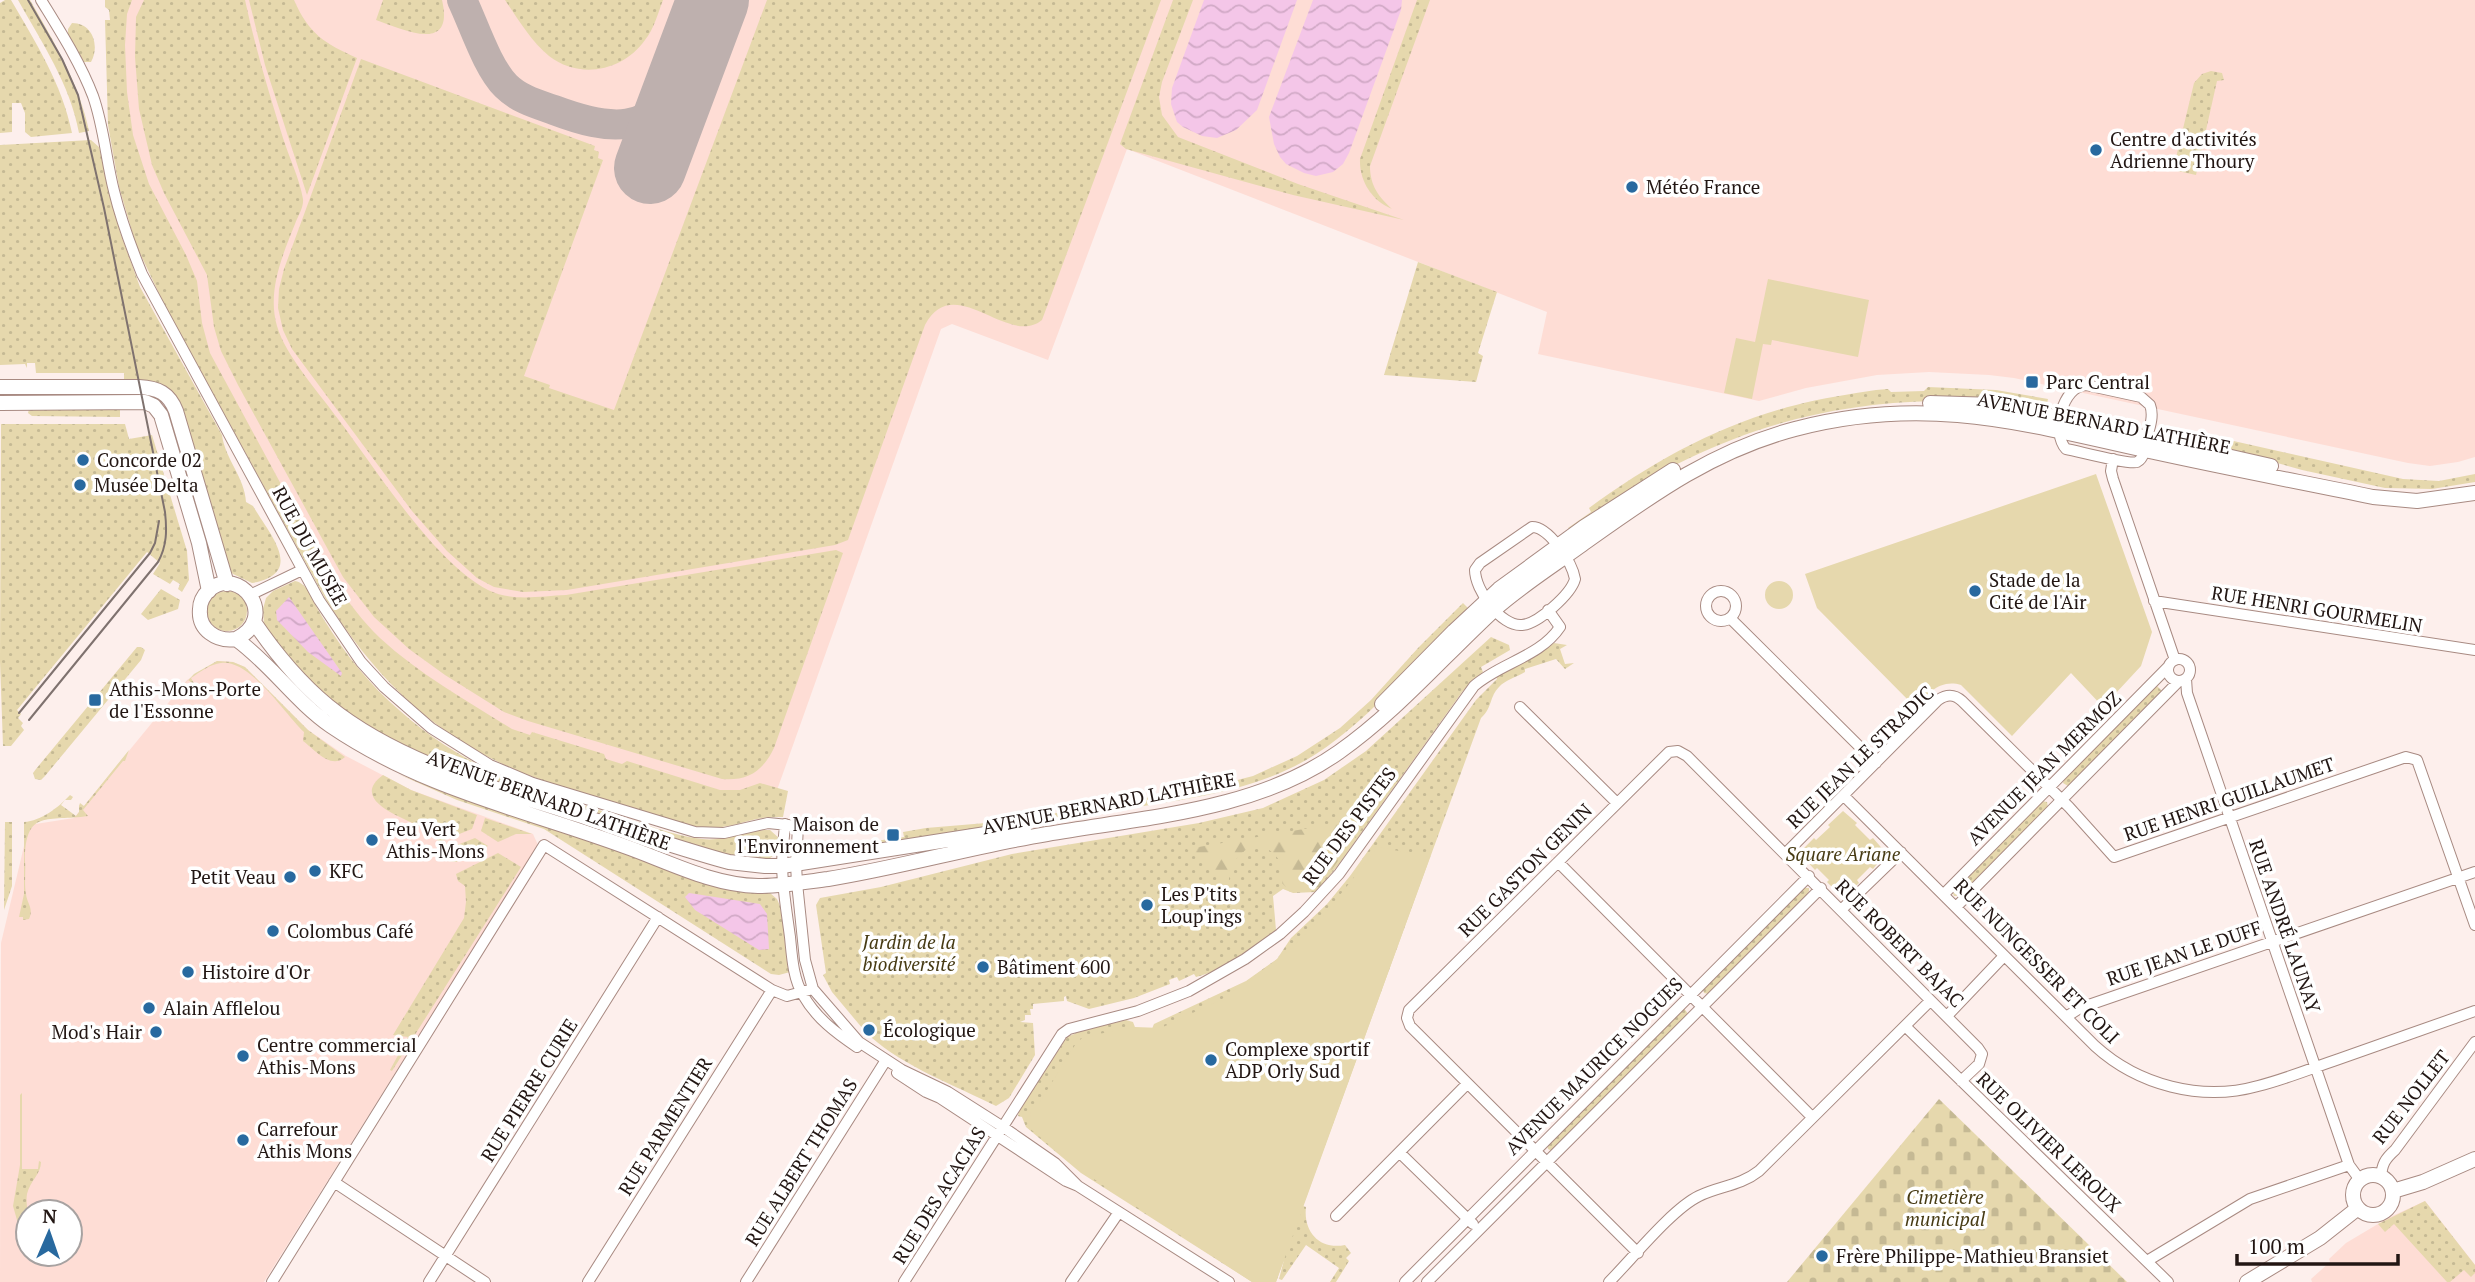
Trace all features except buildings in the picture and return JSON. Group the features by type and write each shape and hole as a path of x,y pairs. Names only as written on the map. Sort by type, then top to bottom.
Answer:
{"main road":[{"path":"0,387 133,386 154,388 167,395 176,411 227,584"},
{"name":"AVENUE BERNARD LATHIÈRE","path":"0,402 145,402 154,406 161,415 199,543 209,591 199,611 203,626 215,637 236,639 266,664 324,721 384,758 457,791 620,844 701,875 742,885 790,884 884,870 1024,838 1220,804 1279,786 1314,768 1357,738 1490,605"},
{"name":"AVENUE BERNARD LATHIÈRE","path":"250,595 254,604 254,622 280,658 329,707 367,732 422,761 483,784 709,857 744,865 789,865 1197,800 1278,778 1315,758 1359,727 1490,605 1561,552 1691,470 1736,449 1793,429 1861,416 1895,412 1936,412 2061,424 2373,497 2417,501 2475,493"},
{"name":"AVENUE BERNARD LATHIÈRE","path":"2146,443 2380,491 2435,493 2475,485"},
{"path":"209,591 227,584 244,589 250,595"},
{"path":"236,639 247,632 254,622"},
{"path":"2393,1191 2423,1182 2475,1159"},
{"path":"2370,1176 2381,1177 2390,1184 2393,1191 2391,1204 2382,1213 2369,1214 2358,1208 2354,1191 2360,1181 2370,1176"},
{"path":"2247,1282 2320,1238 2358,1208"}],"street":[{"name":"RUE DU MUSÉE","path":"41,0 93,95 113,191 142,274 302,570 338,631 378,681 431,729 490,765 542,786 695,832 724,833 768,823 798,826 789,865"},
{"path":"2080,386 2141,397 2152,409 2146,443 2142,457 2133,463 2066,449 2060,440 2067,397 2080,386"},
{"path":"2113,459 2112,476 2172,663 2170,677 2182,680 2190,674 2190,667 2182,659 2172,663"},
{"path":"1532,527 1542,528 1561,552 1572,568 1574,583 1568,594 1531,622 1520,625 1509,622 1490,605 1478,587 1474,573 1477,566 1532,527"},
{"path":"250,595 302,570"},
{"name":"RUE HENRI GOURMELIN","path":"2154,601 2475,650"},
{"name":"RUE DES PISTES","path":"1000,1131 1054,1044 1069,1029 1138,1011 1203,984 1245,960 1304,912 1339,874 1474,686 1488,674 1544,644 1556,632 1560,627 1548,610"},
{"path":"1730,618 1876,763"},
{"name":"AVENUE JEAN MERMOZ","path":"1944,894 2172,663"},
{"name":"AVENUE JEAN MERMOZ","path":"1956,906 2182,680"},
{"name":"RUE ANDRÉ LAUNAY","path":"2182,680 2349,1165 2360,1181"},
{"name":"RUE JEAN LE STRADIC","path":"1786,853 1938,700 1948,695 1954,695 1962,701 2050,788"},
{"path":"1520,707 1617,803"},
{"name":"RUE GASTON GENIN","path":"1467,1084 1410,1026 1407,1018 1409,1010 1666,754 1674,751"},
{"name":"RUE ROBERT BAJAC","path":"1674,751 1683,752 1979,1048 1982,1054 1979,1064 1961,1081"},
{"name":"RUE HENRI GUILLAUMET","path":"2050,788 2114,857 2406,757 2412,758 2419,763 2459,878"},
{"name":"RUE NUNGESSER ET COLI","path":"1844,796 2103,1053 2121,1066 2151,1081 2185,1090 2214,1092 2246,1089 2475,1011"},
{"path":"785,824 794,968 817,1015 837,1034 1000,1131 1066,1181 1229,1282"},
{"path":"272,1282 544,845 772,990 787,996 807,991"},
{"path":"1841,910 1901,852"},
{"path":"1558,862 1812,1117"},
{"name":"RUE JEAN LE DUFF","path":"2066,1017 2080,1008 2475,872"},
{"name":"AVENUE MAURICE NOGUES","path":"1405,1282 1808,876"},
{"path":"2459,878 2475,925"},
{"name":"AVENUE MAURICE NOGUES","path":"1427,1282 1821,888"},
{"name":"RUE PIERRE CURIE","path":"429,1282 658,917"},
{"path":"1947,1016 2004,956"},
{"name":"RUE PARMENTIER","path":"588,1282 772,990"},
{"path":"1609,1282 1681,1208 1700,1195 1748,1179 1930,1001"},
{"name":"RUE OLIVIER LEROUX","path":"1906,1027 2168,1282"},
{"name":"RUE NOLLET","path":"2381,1177 2382,1163 2395,1150 2475,1041"},
{"name":"RUE ALBERT THOMAS","path":"746,1282 885,1062"},
{"path":"1336,1216 1467,1084 1638,1253"},
{"name":"RUE DES ACACIAS","path":"904,1282 1000,1131"},
{"path":"1400,1153 1479,1230"},
{"path":"2147,1261 2250,1199 2349,1165"},
{"path":"334,1182 485,1282"},
{"path":"1070,1282 1119,1212"}],"shaded area":[{"path":"115,0 2475,0 2475,457 2430,466 2408,463 2014,378 1989,375 1929,372 1877,375 1806,388 1759,401 1538,354 1547,312 1127,149 1048,360 952,324 941,329 771,807 494,757 332,589 143,234"},
{"path":"217,661 233,662 245,667 308,730 346,756 411,790 533,834 538,845 264,1282 0,1282 1,943 29,825 74,818 187,680"},
{"path":"2425,1201 2475,1265 2475,1282 2312,1282 2311,1279 2346,1243 2388,1218"}],"green space":[{"path":"11,0 47,64 62,98 72,133 31,137 25,132 25,113 21,103 12,103 12,132 0,133 0,3"},
{"path":"18,0 30,0 57,47 79,96 89,131 79,133 62,81"},
{"path":"105,0 132,0 127,14 125,45 127,92 133,135 149,184 197,281 202,323 210,353 335,584 362,619 380,638 411,663 512,729 530,735 532,732 604,754 606,759 622,764 627,761 720,790 740,790 760,783 788,791 783,817 762,818 717,828 685,825 531,776 498,762 439,726 389,682 366,656 325,598 165,306 136,245 119,187 108,125 105,20 110,20"},
{"path":"144,0 245,0 267,87 303,199 277,274 274,313 281,337 304,374 407,512 426,536 467,576 497,594 536,597 566,595 836,550 843,553 774,748 765,763 754,773 740,778 722,779 504,712 409,649 374,617 343,577 221,351 214,327 207,275 152,165 139,109 135,57 136,17"},
{"path":"249,0 294,0 306,21 319,36 357,58 307,195 265,65"},
{"path":"383,0 442,0 444,17 441,28 434,33 424,34 376,20"},
{"path":"505,0 663,0 651,31 636,51 613,65 587,70 574,68 549,56 531,37"},
{"path":"767,0 1161,0 1042,320 1028,326 1013,325 966,307 951,305 937,310 925,325 848,540 835,545 567,590 523,592 494,587 477,578 447,551 412,511 292,349 283,330 278,308 284,269 361,59 595,146 594,150 599,152 598,158 603,160 524,376 550,385 549,388 614,410"},
{"path":"1173,0 1193,0 1162,82 1159,97 1162,115 1178,137 1298,184 1404,220 1293,195 1126,149 1120,144"},
{"path":"1417,0 1430,0 1370,166 1376,191 1392,209 1378,201 1368,189 1362,175 1360,159"},
{"path":"72,23 85,27 93,37 95,49 91,62 84,62 68,34"},
{"path":"2211,71 2222,73 2224,80 2217,81 2196,175 2173,170 2194,83 2202,74"},
{"path":"91,140 99,147 120,232 140,287 222,435 246,502 253,506 279,552 281,562 277,571 268,578 252,583 233,574 227,567 180,407 124,381 124,373 36,373 35,363 27,363 27,368 25,364 0,365 0,145"},
{"path":"1418,262 1497,292 1478,353 1483,356 1476,382 1384,375"},
{"path":"1768,279 1869,300 1858,357 1772,340 1771,345 1763,344 1752,399 1724,393 1736,338 1755,342"},
{"path":"1928,387 1996,390 2048,399 2046,408 1975,399 1883,404 1834,411 1787,422 1698,454 1655,476 1570,530 1568,528 1591,512 1589,508 1637,475 1688,446 1740,423 1826,398 1888,389 1891,392 1924,391"},
{"path":"120,407 120,417 32,416 28,413 29,409"},
{"path":"1,424 125,424 129,439 152,435 187,551 189,580 182,592 178,589 180,584 173,580 170,584 153,574 160,563 147,552 17,710 21,714 18,718 23,723 21,726 24,730 11,746 3,746 0,661"},
{"path":"2169,430 2196,437 2198,433 2403,479 2439,481 2475,474 2475,482 2432,489 2385,488 2168,436"},
{"name":"Stade de la Cité de l'Air","path":"2096,474 2152,632 2141,666 2103,707 2071,673 2012,736 1961,685 1941,686 1930,692 1915,707 1817,608 1805,574"},
{"path":"295,581 306,588 341,645 378,691 416,724 470,760 555,796 681,835 711,839 770,830 780,839 778,852 766,861 717,854 474,776 415,752 376,731 328,699 277,646 264,625 263,609 266,598 273,591"},
{"path":"1779,581 1789,585 1793,595 1789,605 1779,609 1769,605 1765,595 1769,585"},
{"path":"161,589 180,600 178,609 148,620 141,614"},
{"path":"227,591 241,597 247,611 241,625 227,631 213,625 207,611 213,597"},
{"path":"1463,603 1469,609 1358,722 1316,754 1268,778 1218,793 1166,803 830,853 828,840 868,842 904,837 903,832 1010,821 1214,786 1253,776 1297,756 1340,728 1371,700"},
{"name":"Jardin de la biodiversité","path":"1491,637 1509,645 1510,650 1481,667 1483,672 1462,692 1316,892 1293,893 1283,889 1273,896 1276,930 1218,969 1196,977 1194,974 1179,981 1177,977 1169,980 1170,984 1134,998 1089,1009 1067,1001 1066,996 1064,1001 1033,1004 1031,1015 1025,1015 1025,1020 1020,1022 1033,1023 1035,1055 1009,1098 996,1106 914,1066 884,1047 871,1037 874,1031 868,1027 863,1029 832,992 823,975 826,973 816,905 820,898 881,887 1012,854 1199,823 1263,808 1324,780 1366,751"},
{"name":"Complexe sportif ADP Orly Sud","path":"1554,643 1567,645 1560,649 1565,664 1574,663 1565,669 1556,659 1525,669 1525,672 1499,687 1481,718 1303,1206 1306,1207 1307,1224 1315,1237 1328,1245 1345,1245 1351,1253 1346,1258 1349,1261 1336,1282 1330,1282 1339,1268 1306,1245 1282,1280 1279,1279 1284,1260 1276,1282 1252,1282 1081,1173 1026,1127 1022,1117 1018,1116 1019,1111 1067,1037 1126,1020 1133,1022 1138,1035 1152,1029 1154,1024 1246,981 1277,959 1291,938 1327,904 1350,876 1476,700 1497,679 1496,676 1536,656"},
{"path":"137,647 145,650 141,660 45,776 41,780 35,779 33,773 36,769"},
{"path":"217,661 233,662 245,667 308,730 345,757 329,760 303,741 304,732 266,689 243,669 221,663 191,678 195,685 188,680 194,674"},
{"path":"2157,686 2163,692 2068,786 2063,783 2064,779"},
{"path":"129,750 125,761 83,810 88,816 41,821 29,832 26,844 25,886 31,912 29,919 23,920 23,917 19,917 24,894 24,822 43,816 65,800 61,805 76,816 80,803 84,806"},
{"path":"398,774 471,802 770,893 780,906 790,972 771,974 544,829 457,800"},
{"path":"383,775 411,790 477,815 472,829 439,842 427,830 376,802 372,794 374,785"},
{"path":"2042,801 2047,802 2048,807 1959,896 1954,896 1952,891"},
{"name":"Square Ariane","path":"1843,811 1886,853 1873,869 1870,867 1857,880 1859,883 1845,896 1840,895 1827,882 1829,880 1801,855 1802,850 1830,827 1828,825"},
{"path":"485,818 532,834 516,834 498,842 481,831"},
{"path":"1351,821 1367,821 1319,887 1307,892 1290,892 1282,883 1283,865 1266,848 1255,847 1243,852 1231,870 1229,883 1187,849"},
{"path":"5,822 12,822 12,886 4,910"},
{"path":"475,838 488,846 456,862 450,861 444,850"},
{"name":"Complexe sportif ADP Orly Sud","path":"1378,847 1430,857 1276,1282 1252,1282 1077,1168 1028,1127 1031,1112 1083,1037 1135,1027 1161,1028 1224,998 1287,952 1320,920"},
{"path":"498,853 521,867 392,1071 390,1070 408,1037 393,1035 464,918 465,886 458,881 456,874"},
{"path":"1805,888 1809,888 1806,897 1709,994 1704,993 1703,989"},
{"path":"1684,1008 1688,1014 1552,1151 1548,1149 1547,1144"},
{"path":"22,1093 22,1169 38,1169 39,1161 41,1162 27,1198 14,1198 20,1165"},
{"name":"Cimetière municipal","path":"1939,1099 2127,1282 1787,1282"},
{"path":"2425,1201 2475,1265 2475,1273 2471,1277 2464,1270 2447,1282 2394,1224 2385,1232 2378,1224"}],"water":[{"path":"1204,0 1297,0 1257,110 1236,130 1217,138 1202,136 1183,127 1177,122 1171,104 1172,88"},
{"path":"1313,0 1402,0 1401,10 1349,153 1343,164 1333,172 1316,176 1286,164 1280,157 1274,144 1269,117"},
{"path":"289,597 342,673 341,676 308,652 277,620 276,611"},
{"path":"689,893 760,904 767,914 769,949 759,950 695,910 685,897"}],"taxiway":[{"path":"462,0 499,78 517,94 541,106 593,122 627,124 643,119 657,110 671,97 684,78"}],"runway":[{"path":"650,168 713,0"}],"tram line":[{"path":"28,0 62,59 78,95 104,208 165,512 166,532 165,544 158,562 29,720"},
{"path":"19,713 150,553 155,543 159,521"}],"place":[{"name":"Centre d'activités Adrienne Thoury","path":"2096,150"},
{"name":"Météo France","path":"1632,187"},
{"name":"Parc Central","path":"2032,382"},
{"name":"Concorde 02","path":"83,460"},
{"name":"Musée Delta","path":"80,485"},
{"name":"Stade de la Cité de l'Air","path":"1975,591"},
{"name":"Athis-Mons-Porte de l'Essonne","path":"95,700"},
{"name":"Maison de l'Environnement","path":"893,835"},
{"name":"Feu Vert Athis-Mons","path":"372,840"},
{"name":"KFC","path":"315,871"},
{"name":"Petit Veau","path":"290,877"},
{"name":"Les P'tits Loup'ings","path":"1147,905"},
{"name":"Colombus Café","path":"273,931"},
{"name":"Bâtiment 600","path":"983,967"},
{"name":"Histoire d'Or","path":"188,972"},
{"name":"Alain Afflelou","path":"149,1008"},
{"name":"Écologique","path":"869,1030"},
{"name":"Mod's Hair","path":"156,1032"},
{"name":"Centre commercial Athis-Mons","path":"243,1056"},
{"name":"Complexe sportif ADP Orly Sud","path":"1211,1060"},
{"name":"Carrefour Athis Mons","path":"243,1140"},
{"name":"Frère Philippe-Mathieu Bransiet","path":"1822,1256"}]}
